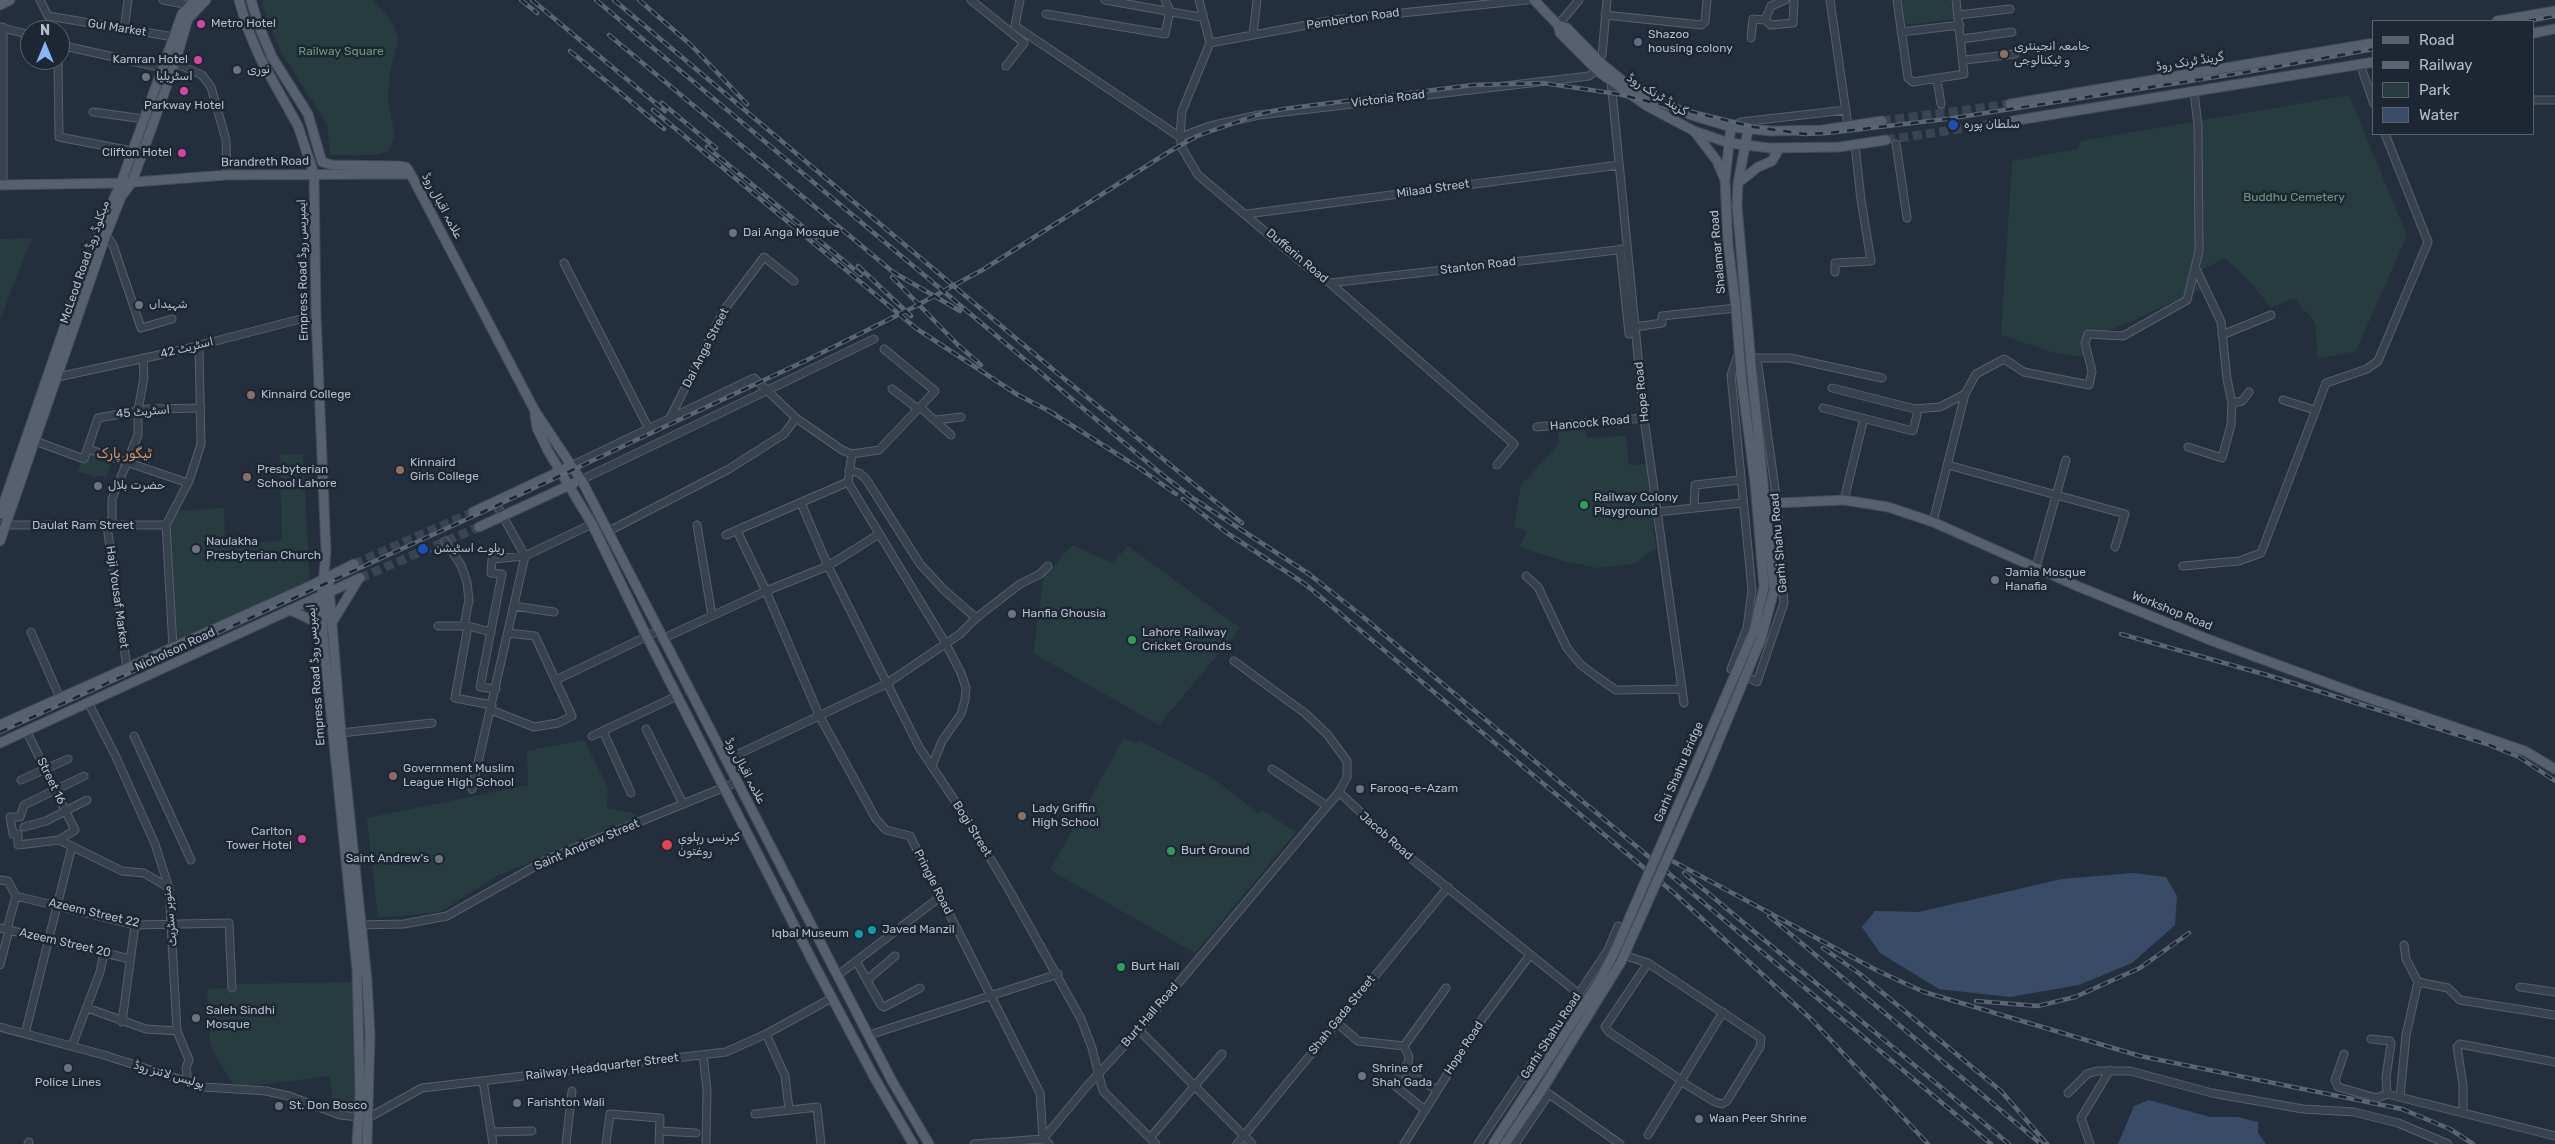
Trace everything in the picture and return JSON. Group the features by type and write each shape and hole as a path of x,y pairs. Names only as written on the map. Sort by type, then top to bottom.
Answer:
{"main road":[{"path":"0,5 10,0"},
{"name":"McLeod Road میکلوڈ روڈ","path":"0,541 3,525 67,352 106,235 121,197 132,182 188,19 206,0"},
{"path":"239,0 247,27 260,58 298,126 314,174"},
{"name":"علامہ اقبال روڈ","path":"251,0 272,57 308,114 322,162 332,165 406,167 534,411 581,480 609,531 660,635 870,1035 892,1081 929,1144"},
{"name":"گرینڈ ٹرنک روڈ","path":"1534,0 1558,25 1567,28 1628,85 1655,100 1694,116 1748,130 1799,132 1882,121"},
{"name":"McLeod Road میکلوڈ روڈ","path":"0,514 4,489 98,233 121,183 182,14 192,2"},
{"path":"2503,20 2555,11"},
{"name":"گرینڈ ٹرنک روڈ","path":"1558,25 1560,33 1610,81 1647,106 1694,131 1730,143 1779,149 1855,145 1886,140"},
{"path":"2535,33 2555,29"},
{"name":"گرینڈ ٹرنک روڈ","path":"2010,104 2372,44"},
{"path":"2012,121 2372,62"},
{"name":"Shalamar Road","path":"1731,127 1725,180 1728,244 1736,308 1738,355 1741,375"},
{"name":"Shalamar Road","path":"1748,130 1738,183 1739,239 1754,357 1752,374"},
{"path":"1694,131 1717,161 1725,180"},
{"path":"1738,183 1758,167 1772,161 1779,149"},
{"name":"Empress Road ایمپریس روڈ","path":"314,174 316,315 326,551 326,594 323,635 370,1035 367,1144"},
{"name":"Brandreth Road","path":"1,185 121,183 227,175 410,174"},
{"path":"56,348 67,352"},
{"name":"Garhi Shahu Bridge","path":"1505,1144 1544,1093 1621,962 1704,776 1761,639 1774,590 1769,526 1752,374"},
{"name":"Garhi Shahu Bridge","path":"1493,1144 1600,980 1615,951 1754,631 1764,587 1755,483 1741,375"},
{"name":"علامہ اقبال روڈ","path":"534,411 537,428 559,472 570,486 592,524 647,637 832,998 913,1144"},
{"path":"473,512 571,466"},
{"path":"479,527 581,480"},
{"name":"Workshop Road","path":"1777,503 1844,500 1888,507 1933,522 2210,640 2360,695 2525,751 2555,769"},
{"name":"Nicholson Road","path":"0,725 173,648 354,564"},
{"name":"Nicholson Road","path":"0,743 89,704 359,579 333,621"},
{"name":"Empress Road ایمپریس روڈ","path":"326,594 333,621 357,925 360,1092 357,1144"},
{"path":"290,610 316,622 323,635"}],"street":[{"name":"Gul Market","path":"40,0 48,16 174,37"},
{"path":"124,30 128,0"},
{"path":"163,0 192,2"},
{"path":"971,0 1024,44 1006,66"},
{"path":"1020,0 1014,26 1180,137"},
{"path":"1105,0 1200,18 1202,12"},
{"path":"1046,14 1165,34 1170,11 1165,0"},
{"path":"1198,0 1210,43"},
{"path":"1253,35 1256,0"},
{"name":"Pemberton Road","path":"1210,43 1334,20 1527,0"},
{"path":"1558,25 1579,0"},
{"path":"1598,59 1602,55 1607,0"},
{"path":"1605,15 1701,25 1704,22 1707,0"},
{"path":"1764,20 1771,6 1785,0"},
{"path":"1751,38 1753,19 1764,20 1771,25 1792,23 1794,0"},
{"path":"1830,0 1848,126"},
{"path":"1897,0 1910,81 1962,76 1966,71 1956,0"},
{"path":"1958,15 2010,9"},
{"path":"1901,32 1960,25"},
{"path":"1,185 2,27 20,32"},
{"path":"1962,39 2012,32"},
{"name":"Dufferin Road","path":"1210,43 1182,111 1180,137 1182,148 1198,175 1247,214 1306,266 1330,283 1514,444 1498,465"},
{"path":"70,47 163,68"},
{"path":"1965,60 2015,54"},
{"path":"174,63 202,75 211,87 226,140 227,175"},
{"path":"2360,64 2372,98"},
{"path":"58,70 60,137 132,151"},
{"name":"Victoria Road","path":"1180,137 1210,126 1259,114 1589,76 1597,70"},
{"path":"1937,79 1941,104"},
{"name":"Hope Road","path":"1610,81 1619,165 1623,249 1635,327 1644,418 1684,703"},
{"path":"1933,522 1965,394 1976,374 2004,360 2024,372 2089,385 2092,371 2085,343 2088,334 2123,336 2187,300 2198,251 2198,126 2194,92"},
{"path":"2535,100 2555,100"},
{"path":"1731,127 1741,122 1846,110"},
{"path":"93,112 144,119"},
{"path":"2182,566 2239,561 2261,553 2326,382 2367,369 2378,361 2426,249 2426,236 2385,135"},
{"path":"1896,144 1908,218"},
{"path":"1835,272 1835,262 1871,261 1861,200 1855,145"},
{"name":"Milaad Street","path":"1247,214 1619,165"},
{"path":"106,235 113,245 141,328 172,318"},
{"path":"1623,249 1629,334"},
{"name":"Stanton Road","path":"1330,283 1623,249"},
{"name":"Dai Anga Street","path":"670,418 724,310 765,257 794,281"},
{"path":"564,263 649,429"},
{"path":"2188,447 2222,458 2231,425 2232,403 2220,322 2195,267"},
{"path":"1635,327 1662,323 1662,316 1736,308"},
{"path":"2222,335 2271,314"},
{"name":"اسٹریٹ 42","path":"58,377 199,346 316,315"},
{"path":"581,480 874,339"},
{"path":"173,648 166,526 188,483 201,444 199,346"},
{"path":"571,466 754,378 796,418 842,450 852,454 879,450 935,391 884,349"},
{"name":"Garhi Shahu Road","path":"1738,355 1731,375 1742,503 1749,552 1751,599 1747,628 1731,669 1757,682 1784,603 1777,503 1754,357"},
{"path":"1754,357 1790,358 1882,378"},
{"name":"Haji Yousaf Market","path":"127,668 110,526 112,499 138,435 138,410 144,378 143,358"},
{"path":"892,388 936,420 951,434"},
{"path":"1832,388 1915,409 1940,407 1965,394"},
{"path":"2232,403 2242,401 2249,392"},
{"path":"2284,400 2315,410"},
{"name":"اسٹریٹ 45","path":"35,441 84,459 98,418 138,410 201,408"},
{"path":"1822,408 1913,432 1917,415"},
{"path":"936,420 961,417"},
{"path":"609,531 730,469 784,434 796,418"},
{"name":"Hancock Road","path":"1537,427 1644,418"},
{"path":"1844,500 1864,418"},
{"path":"88,449 188,483"},
{"path":"852,454 848,482 946,644 961,673 966,688 961,714 942,741 932,766"},
{"path":"2036,567 2066,460"},
{"path":"1948,465 2125,514 2115,547"},
{"path":"849,470 859,473 866,479 920,564 944,590 976,618"},
{"path":"1694,508 1695,485 1740,480"},
{"path":"726,535 848,482"},
{"path":"472,789 526,556 495,502"},
{"name":"Bogi Street","path":"801,503 828,566 919,747 994,864 1058,974 1086,1032 1102,1091 1156,1144"},
{"path":"1657,512 1742,503"},
{"path":"496,689 480,686 502,574 491,573 492,559 526,556 592,524"},
{"name":"Daulat Ram Street","path":"3,525 166,526"},
{"path":"696,525 712,616"},
{"name":"Pringle Road","path":"737,531 766,591 820,716 876,819 886,830 910,836 1040,1094 1043,1138"},
{"path":"556,680 647,637 660,635 712,616 766,591 828,566 880,534"},
{"path":"446,541 461,565 467,582 469,600 455,698 492,708 534,727 558,723 572,716 535,636 508,633"},
{"path":"726,760 886,684 960,634 976,618 1020,584 1040,574 1048,566"},
{"path":"1526,576 1538,586 1567,648 1582,665 1597,677 1616,690 1682,689"},
{"path":"514,606 554,612"},
{"path":"438,626 466,626 491,632"},
{"path":"31,632 60,698"},
{"path":"1234,661 1306,714 1327,734 1347,761 1347,777 1339,792"},
{"path":"592,736 677,696"},
{"name":"منوہر سٹریٹ","path":"89,704 116,757 155,844 169,888 173,925 177,1031 188,1057 188,1082"},
{"path":"341,733 432,723"},
{"path":"646,728 683,804"},
{"path":"603,731 631,794"},
{"name":"Street 16","path":"27,732 75,830 58,840"},
{"path":"134,736 191,860"},
{"path":"21,780 68,759"},
{"path":"1272,769 1326,806"},
{"path":"84,776 24,805 20,817 10,817 13,834 18,834 18,846 58,840 122,871 144,874 169,888"},
{"name":"Saint Andrew Street","path":"357,925 438,920 548,859 737,782"},
{"name":"Burt Hall Road","path":"1043,1138 1139,1030 1339,792"},
{"name":"Jacob Road","path":"1339,792 1402,851 1448,886 1579,994"},
{"path":"24,827 46,821 87,800"},
{"path":"25,1034 72,846"},
{"path":"0,880 8,881 16,896 5,929 0,965"},
{"name":"Shah Gada Street","path":"1237,1144 1448,886"},
{"name":"Azeem Street 22","path":"16,896 135,925 229,923 232,988"},
{"path":"838,975 940,897"},
{"path":"122,1022 135,925"},
{"name":"Garhi Shahu Road","path":"1478,1144 1608,950 1618,926"},
{"name":"Azeem Street 20","path":"5,929 130,959"},
{"path":"2400,1097 2406,1036 2418,982 2406,959 2404,945"},
{"path":"1608,950 1648,963 1759,1036 1762,1042 1727,1101 1719,1104 1680,1081 1609,1032 1605,1026 1648,963"},
{"path":"72,1046 100,972 104,953"},
{"name":"Hope Road","path":"1404,1144 1482,1019 1530,955"},
{"path":"867,980 895,956"},
{"path":"856,961 881,1005 884,1007 920,988"},
{"path":"870,1035 1058,974"},
{"path":"2418,982 2448,988 2460,1000 2555,1015"},
{"path":"2520,987 2555,992"},
{"path":"1404,1046 1446,988"},
{"name":"Railway Headquarter Street","path":"368,1118 422,1088 726,1052 766,1034 832,998"},
{"path":"86,1008 146,1029 177,1031"},
{"path":"1648,1135 1723,1012"},
{"path":"1336,1022 1358,1041 1404,1046"},
{"name":"پولیس لائنز روڈ","path":"0,1027 72,1046 204,1087 266,1091 289,1096 340,1115 368,1118"},
{"path":"1139,1030 1252,1144"},
{"path":"766,1034 785,1076 789,1109"},
{"path":"2372,1039 2392,1044 2386,1078 2387,1094"},
{"path":"2463,1112 2463,1085 2457,1047 2460,1044 2555,1062"},
{"path":"1404,1046 1409,1057 1405,1070 1393,1084 1425,1110"},
{"path":"1150,1138 1222,1054"},
{"path":"2344,1054 2335,1080 2338,1087 2377,1098 2387,1094 2555,1136"},
{"path":"703,1055 707,1090 706,1144"},
{"path":"1405,1070 1437,1090"},
{"path":"2090,1144 2081,1118 2110,1070"},
{"path":"2068,1093 2087,1074 2110,1070 2130,1071 2212,1093 2302,1109 2354,1112 2398,1123 2448,1144"},
{"path":"1524,1076 1544,1093 1620,1144"},
{"path":"483,1081 493,1144"},
{"path":"566,1144 572,1092"},
{"path":"1515,1144 1544,1093"},
{"path":"755,1114 816,1107 821,1144"},
{"path":"606,1144 610,1114 658,1117 661,1119 659,1144"},
{"path":"492,1132 532,1131"},
{"path":"660,1131 696,1133"},
{"path":"974,1144 1043,1138 1049,1144"}],"green space":[{"name":"Railway Square","path":"263,0 372,0 388,17 394,25 398,39 390,72 388,101 395,135 389,151 375,155 330,155 327,124 281,52 262,6"},
{"path":"1902,0 1951,0 1954,19 1906,25"},
{"name":"Buddhu Cemetery","path":"2349,95 2407,236 2356,351 2317,359 2316,324 2294,298 2271,308 2250,281 2225,258 2197,272 2203,288 2126,324 2087,338 2090,358 2055,353 2001,335 2012,161 2077,149 2081,141"},
{"path":"32,238 0,320 0,239"},
{"name":"Railway Colony Playground","path":"1584,425 1587,438 1626,436 1629,465 1646,464 1656,548 1634,564 1597,568 1567,562 1519,547 1527,532 1514,526 1521,485 1559,444 1557,427"},
{"path":"88,449 113,457 106,477 97,475 96,477 77,471"},
{"name":"Naulakha Presbyterian Church","path":"280,454 303,454 310,586 173,647 166,526 173,511 224,508 225,543 282,541"},
{"name":"Lahore Railway Cricket Grounds","path":"1072,545 1112,563 1128,546 1240,628 1159,725 1033,653 1044,573 1053,567"},
{"name":"Burt Ground","path":"1124,738 1135,744 1138,740 1211,777 1258,813 1262,810 1296,832 1195,953 1050,870"},
{"path":"584,740 608,788 607,808 636,814 639,820 497,876 440,912 378,918 367,818 528,785 527,751"},
{"path":"357,982 369,1119 333,1109 330,1076 235,1088 214,1053 210,1041 207,989 232,988 232,984"}],"water":[{"path":"2133,873 2166,877 2177,896 2175,925 2132,963 2079,985 2010,997 1939,989 1880,953 1862,927 1875,911 1919,912 2062,879"},
{"path":"2149,1100 2210,1117 2238,1117 2258,1122 2258,1133 2266,1144 2118,1144 2134,1106"}],"tunnel":[{"path":"1941,104 1942,114"},
{"path":"1882,121 2010,104"},
{"path":"1886,140 2012,121"},
{"path":"354,564 473,512"},
{"path":"360,578 479,527"}],"railway":[{"path":"521,0 537,13"},
{"path":"532,0 665,111"},
{"path":"596,0 1159,472 1191,497 1309,574 1362,616 1991,1144"},
{"path":"614,0 1056,372 1242,523"},
{"path":"639,0 691,45 747,104"},
{"path":"2533,20 2555,16"},
{"path":"609,35 893,272 960,311"},
{"path":"0,732 487,510 807,360 914,307 984,269 1197,136 1260,114 1283,109 1473,85 1543,83 1618,94 1754,127 1805,134 1828,133 1947,119 2241,73 2372,49"},
{"path":"570,51 664,129"},
{"path":"662,103 716,148"},
{"path":"653,110 917,329 1018,395 1055,414"},
{"path":"707,147 861,275"},
{"path":"858,266 911,316"},
{"path":"892,277 958,345 981,365"},
{"path":"1049,411 1144,471"},
{"path":"1139,468 1176,494"},
{"path":"1183,499 1227,533 1305,584 1674,893 1812,1020 1928,1144"},
{"path":"2121,634 2267,675 2487,744 2519,757 2555,781"},
{"path":"1665,857 1878,971 1924,992 2140,1056 2402,1109 2450,1129 2473,1144"},
{"path":"1684,873 2009,1144"},
{"path":"1769,916 2041,1144"},
{"path":"1976,1001 2038,1006 2075,997 2140,968 2189,933"},
{"path":"1823,948 1860,974 2001,1091 2047,1144"}],"place":[{"name":"Metro Hotel","path":"201,24"},
{"name":"Shazoo housing colony","path":"1638,42"},
{"name":"جامعہ انجینئری و ٹیکنالوجی","path":"2004,54"},
{"name":"Kamran Hotel","path":"198,60"},
{"name":"نوری","path":"237,70"},
{"name":"اسٹریلیا","path":"146,77"},
{"name":"Parkway Hotel","path":"184,91"},
{"name":"سلطان پورہ","path":"1953,125"},
{"name":"Clifton Hotel","path":"182,153"},
{"name":"Dai Anga Mosque","path":"733,233"},
{"name":"شہیداں","path":"139,305"},
{"name":"Kinnaird College","path":"251,395"},
{"name":"Kinnaird Girls College","path":"400,470"},
{"name":"Presbyterian School Lahore","path":"247,477"},
{"name":"حضرت بلال","path":"98,486"},
{"name":"Railway Colony Playground","path":"1584,505"},
{"name":"Naulakha Presbyterian Church","path":"196,549"},
{"name":"ریلوے اسٹیشن","path":"423,549"},
{"name":"Jamia Mosque Hanafia","path":"1995,580"},
{"name":"Hanfia Ghousia","path":"1012,614"},
{"name":"Lahore Railway Cricket Grounds","path":"1132,640"},
{"name":"Government Muslim League High School","path":"393,776"},
{"name":"Farooq-e-Azam","path":"1360,789"},
{"name":"Lady Griffin High School","path":"1022,816"},
{"name":"Carlton Tower Hotel","path":"302,839"},
{"name":"کېرنس رېلوې روغتون","path":"667,845"},
{"name":"Burt Ground","path":"1171,851"},
{"name":"Saint Andrew's","path":"439,859"},
{"name":"Javed Manzil","path":"872,930"},
{"name":"Iqbal Museum","path":"859,934"},
{"name":"Burt Hall","path":"1121,967"},
{"name":"Saleh Sindhi Mosque","path":"196,1018"},
{"name":"Police Lines","path":"68,1068"},
{"name":"Shrine of Shah Gada","path":"1362,1076"},
{"name":"Farishton Wali","path":"517,1103"},
{"name":"St. Don Bosco","path":"279,1106"},
{"name":"Waan Peer Shrine","path":"1699,1119"}],"district":[{"name":"ٹیگور پارک","path":"124,454"}]}
